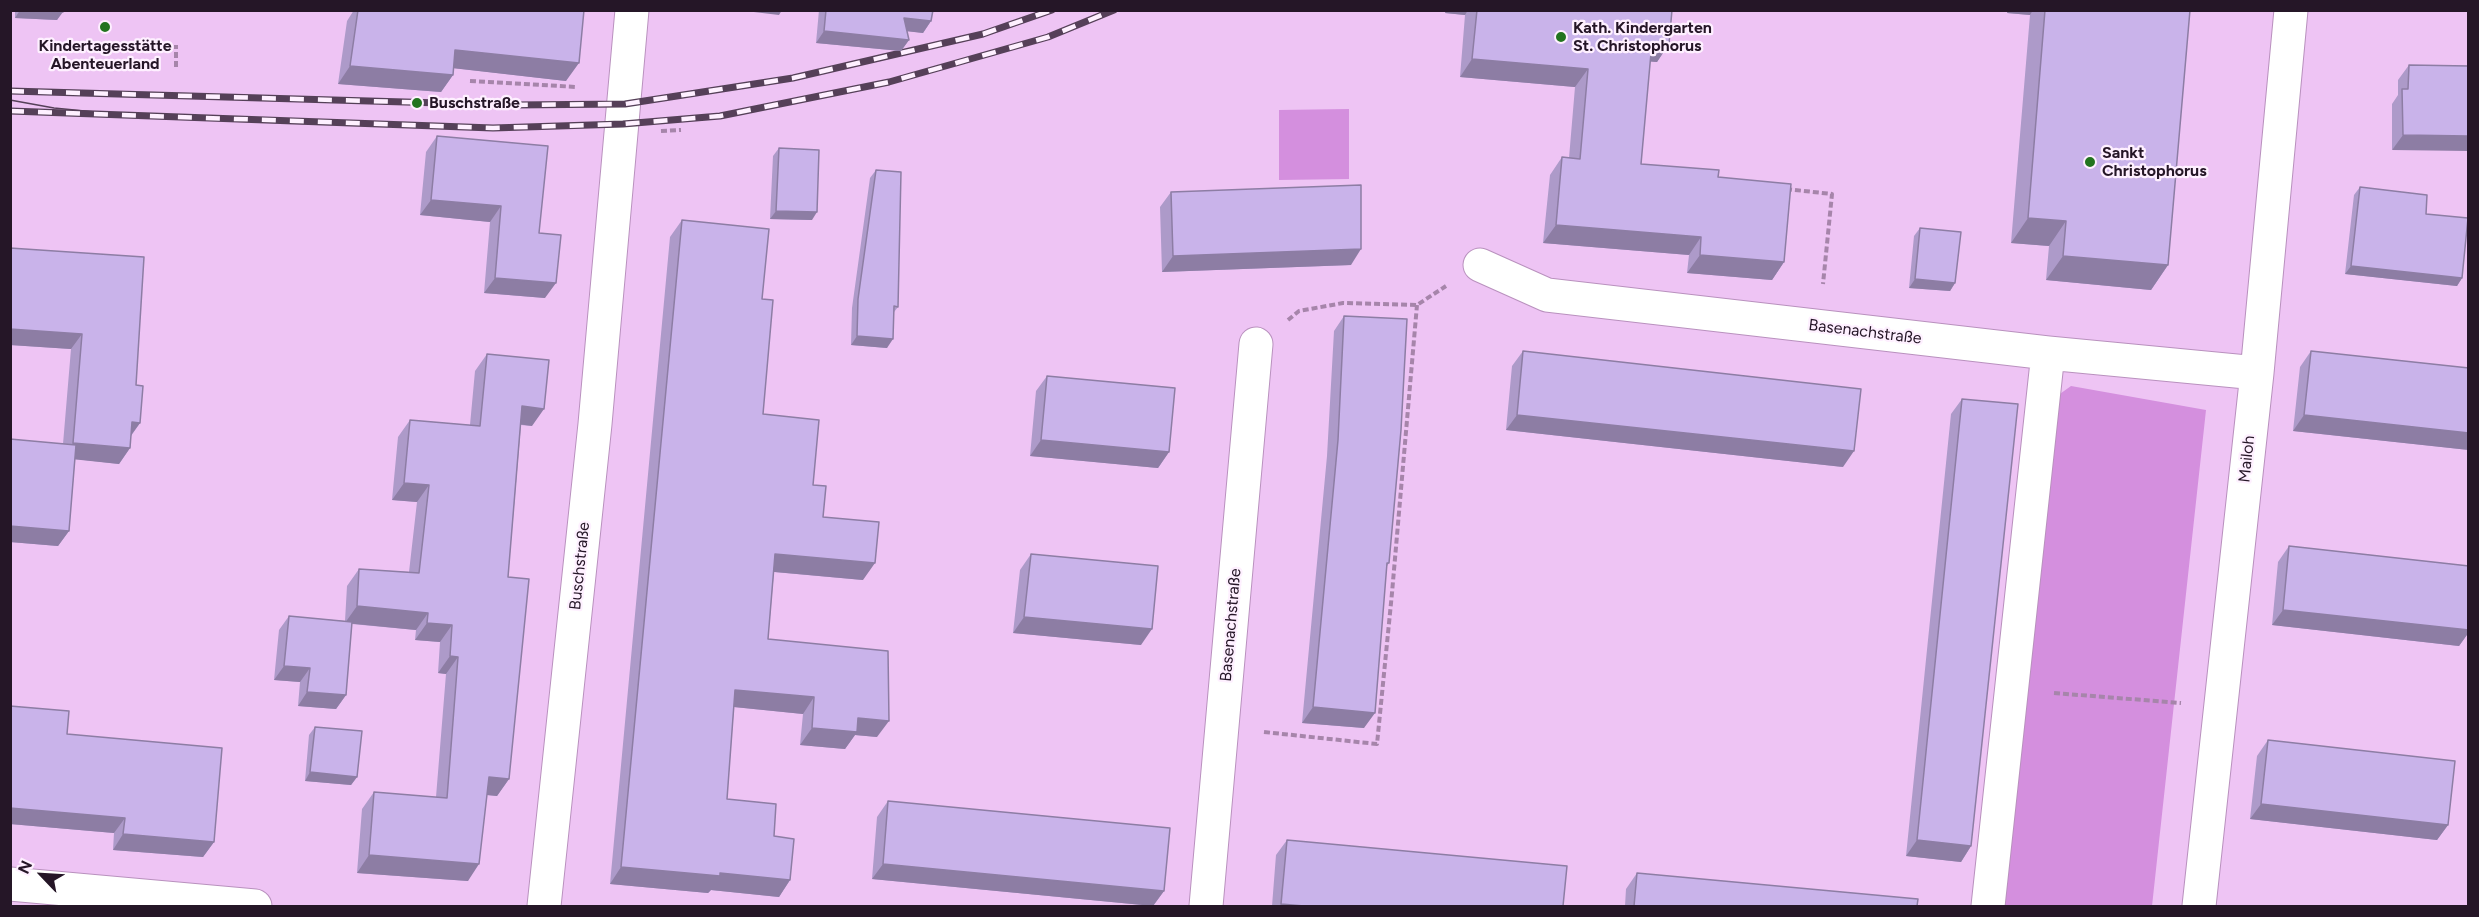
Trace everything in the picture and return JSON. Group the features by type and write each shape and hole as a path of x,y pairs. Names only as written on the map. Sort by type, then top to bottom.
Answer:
{"street":[{"name":"Buschstraße","path":"544,906 595,424 632,10"},
{"name":"Mailoh","path":"2199,906 2292,10"},
{"name":"Basenachstraße","path":"1480,265 1547,295 2048,353 2256,373"},
{"name":"Basenachstraße","path":"1206,906 1256,344"},
{"path":"1988,906 2048,353"},
{"path":"10,884 255,906"}],"path":[{"path":"176,45 176,67"},
{"path":"470,81 577,87"},
{"path":"1779,188 1832,194 1818,327"},
{"path":"1256,344 1299,311 1343,303 1417,304 1480,265"},
{"path":"1222,727 1377,744 1417,304"},
{"path":"2054,693 2221,707"}],"shaded area":[{"path":"1349,109 1349,179 1279,180 1279,110"},
{"path":"2071,386 2206,410 2152,906 1999,906 2057,396"}],"building":[{"path":"28,10 63,10 63,12"},
{"path":"358,10 584,10 579,63 455,50 453,75 350,66"},
{"path":"826,10 933,10 931,21 904,18 909,40 824,31"},
{"path":"1477,10 1672,10 1669,44 1652,42 1641,164 1719,170 1718,177 1791,184 1784,262 1700,255 1701,237 1556,225 1562,157 1580,159 1588,69 1472,59"},
{"name":"Sankt Christophorus","path":"2045,10 2190,10 2168,265 2063,256 2066,221 2028,218"},
{"path":"2409,65 2469,66 2469,136 2403,135 2402,89 2408,89"},
{"path":"437,136 548,146 539,233 561,235 556,283 495,278 501,206 431,200"},
{"path":"779,148 819,150 817,212 776,211"},
{"path":"876,170 901,172 898,307 894,306 893,339 857,336 858,299"},
{"path":"1361,185 1361,249 1173,256 1171,192"},
{"path":"2360,187 2427,195 2426,214 2468,218 2462,278 2351,266"},
{"path":"682,220 769,229 762,299 773,300 763,414 819,420 813,485 826,486 823,517 879,522 875,563 775,554 768,639 888,651 889,721 858,718 857,732 812,728 814,697 735,690 727,799 776,804 774,836 794,839 790,880 621,867"},
{"path":"1920,228 1961,232 1955,283 1915,279"},
{"path":"10,248 144,257 136,385 143,386 140,423 132,422 130,448 73,443 82,334 10,329"},
{"path":"1344,316 1407,319 1401,430 1375,713 1313,707 1338,440"},
{"path":"1523,351 1861,389 1854,451 1517,415"},
{"path":"2311,351 2469,368 2469,433 2304,415"},
{"path":"487,354 549,360 544,409 522,406 508,577 529,579 509,779 489,777 479,864 369,855 374,792 447,798 458,657 450,656 452,625 427,623 428,613 357,606 359,569 419,573 429,485 404,483 410,420 480,426"},
{"path":"1047,376 1175,388 1169,452 1041,440"},
{"path":"1962,399 2018,404 1971,846 1917,840"},
{"path":"10,439 76,445 69,531 10,526"},
{"path":"2289,546 2469,566 2469,630 2283,610"},
{"path":"1031,554 1158,566 1152,629 1024,617"},
{"path":"289,616 352,622 346,695 307,692 310,668 284,666"},
{"path":"10,706 69,711 67,734 222,748 214,842 123,834 125,818 10,808"},
{"path":"315,727 362,731 357,777 310,772"},
{"path":"2268,740 2455,761 2448,825 2261,804"},
{"path":"888,801 1170,828 1164,891 883,864"},
{"path":"1287,840 1567,866 1563,906 1304,906 1281,904"},
{"path":"1637,873 1918,899 1917,906 1634,906"}],"tram line":[{"path":"10,100 54,108 115,114"}],"railway":[{"path":"10,91 513,105 625,104 793,78 983,34 1052,10"},
{"path":"10,111 493,128 623,124 720,116 889,82 1048,37 1114,10"}],"place":[{"name":"Kindertagesstätte Abenteuerland","path":"105,27"},
{"name":"Kath. Kindergarten St. Christophorus","path":"1561,37"},
{"name":"Buschstraße","path":"417,103"},
{"name":"Sankt Christophorus","path":"2090,162"}]}
